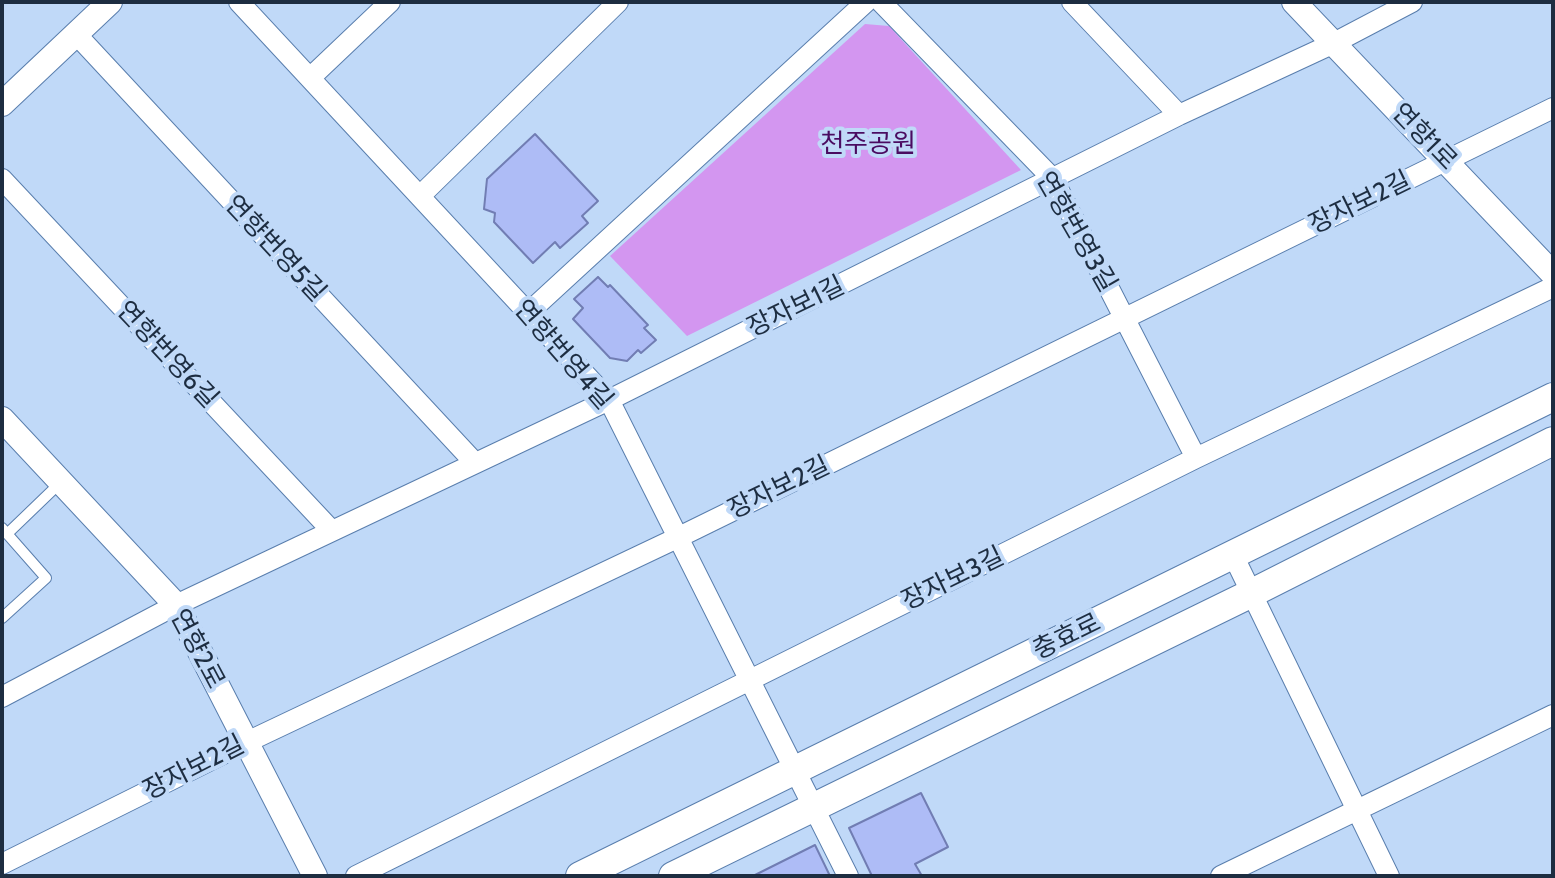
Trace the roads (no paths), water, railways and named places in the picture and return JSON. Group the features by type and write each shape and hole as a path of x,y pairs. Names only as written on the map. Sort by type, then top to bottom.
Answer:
{"main road":[{"name":"충효로","path":"580,876 1553,397"},
{"name":"충효로","path":"673,876 1252,593 1553,441"}],"street":[{"path":"2,104 110,2"},
{"name":"연향번영4길","path":"239,2 609,400 848,876"},
{"path":"310,78 390,2"},
{"path":"420,196 618,2"},
{"path":"528,313 866,2"},
{"name":"연향번영3길","path":"881,2 1053,179 1196,458"},
{"path":"1072,2 1179,115"},
{"name":"연향1로","path":"1294,2 1553,274"},
{"name":"장자보1길","path":"2,697 176,605 609,400 1412,2"},
{"name":"연향번영5길","path":"76,34 475,463"},
{"name":"장자보2길","path":"2,864 247,742 677,538 1553,108"},
{"name":"연향번영6길","path":"2,179 332,531"},
{"name":"장자보3길","path":"356,876 1196,458 1553,287"},
{"name":"연향2로","path":"2,419 176,605 315,876"},
{"path":"1233,555 1389,876"},
{"path":"1221,876 1553,715"}],"lane":[{"path":"2,618 46,578 4,531 61,482"}],"park label":[{"name":"천주공원","path":"868,144"}]}
